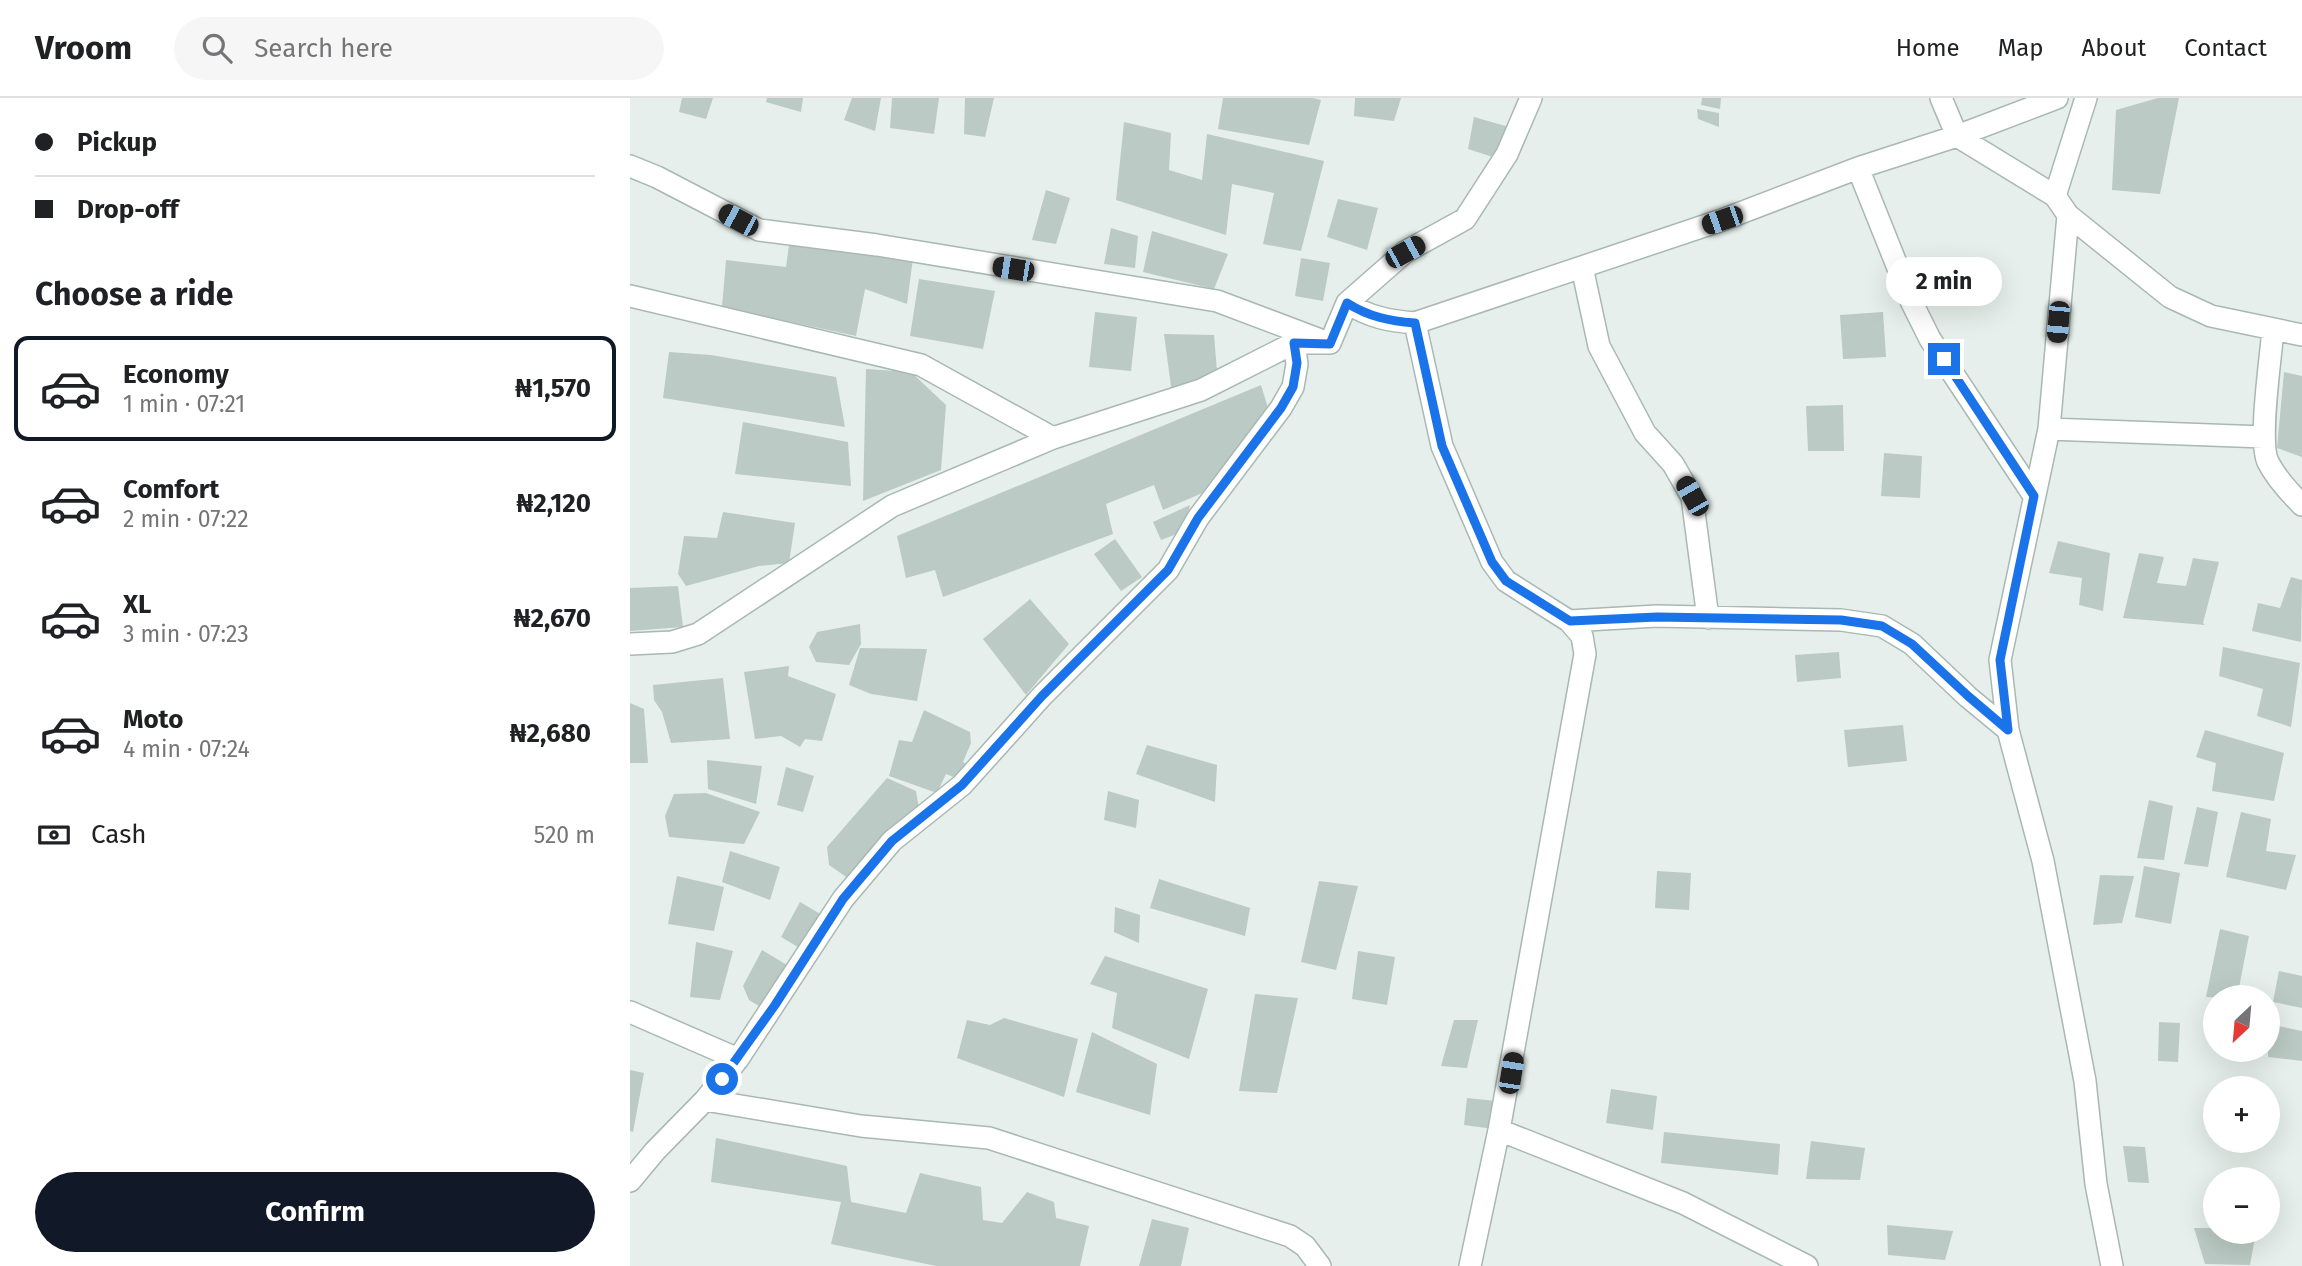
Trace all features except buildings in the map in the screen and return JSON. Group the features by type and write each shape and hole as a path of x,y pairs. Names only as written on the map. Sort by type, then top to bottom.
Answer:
{"street":[{"path":"1330,344 1347,303 1405,252 1465,219 1507,154 1531,98"},
{"path":"1941,98 1957,136 2055,196 2068,215 2170,297 2211,316 2302,335"},
{"path":"1347,303 1363,313 1387,321 1415,323 1722,220 1858,168 1957,136 2057,98"},
{"path":"2055,196 2086,98"},
{"path":"630,166 657,177 759,230 877,245 1217,301 1330,344"},
{"path":"1858,168 1912,303 1930,339 2034,496"},
{"path":"2068,215 2049,429 2000,660 2008,730 2043,861 2085,1081 2096,1184 2112,1266"},
{"path":"1582,267 1599,346 1645,433 1673,464 1692,496 1708,618"},
{"path":"630,296 922,365 1053,438"},
{"path":"1415,323 1442,446 1492,562 1506,581 1570,621 1582,636 1585,654 1507,1094 1470,1266"},
{"path":"2273,329 2264,437 2266,460 2284,486 2302,505"},
{"path":"630,644 672,642 698,634 892,506 1053,438 1200,390 1294,343 1330,344"},
{"path":"630,1181 705,1100 738,1059 843,899 892,841 962,785 1042,696 1168,570 1198,518 1281,408 1293,387 1297,363 1294,343"},
{"path":"2049,429 2264,437"},
{"path":"1570,621 1657,617 1841,620 1882,626 1912,644 2008,730"},
{"path":"630,1012 738,1059"},
{"path":"705,1100 861,1126 989,1138 1290,1236 1305,1246 1320,1266"},
{"path":"1499,1130 1683,1203 1807,1266"}],"route":[{"path":"722,1079 775,1005 843,899 892,841 962,785 1042,696 1168,570 1198,518 1281,408 1293,387 1297,363 1294,343 1330,344 1347,303 1363,313 1387,321 1415,323 1442,446 1492,562 1506,581 1570,621 1657,617 1841,620 1882,626 1912,644 2008,730 2000,660 2034,496 1944,359"}]}
